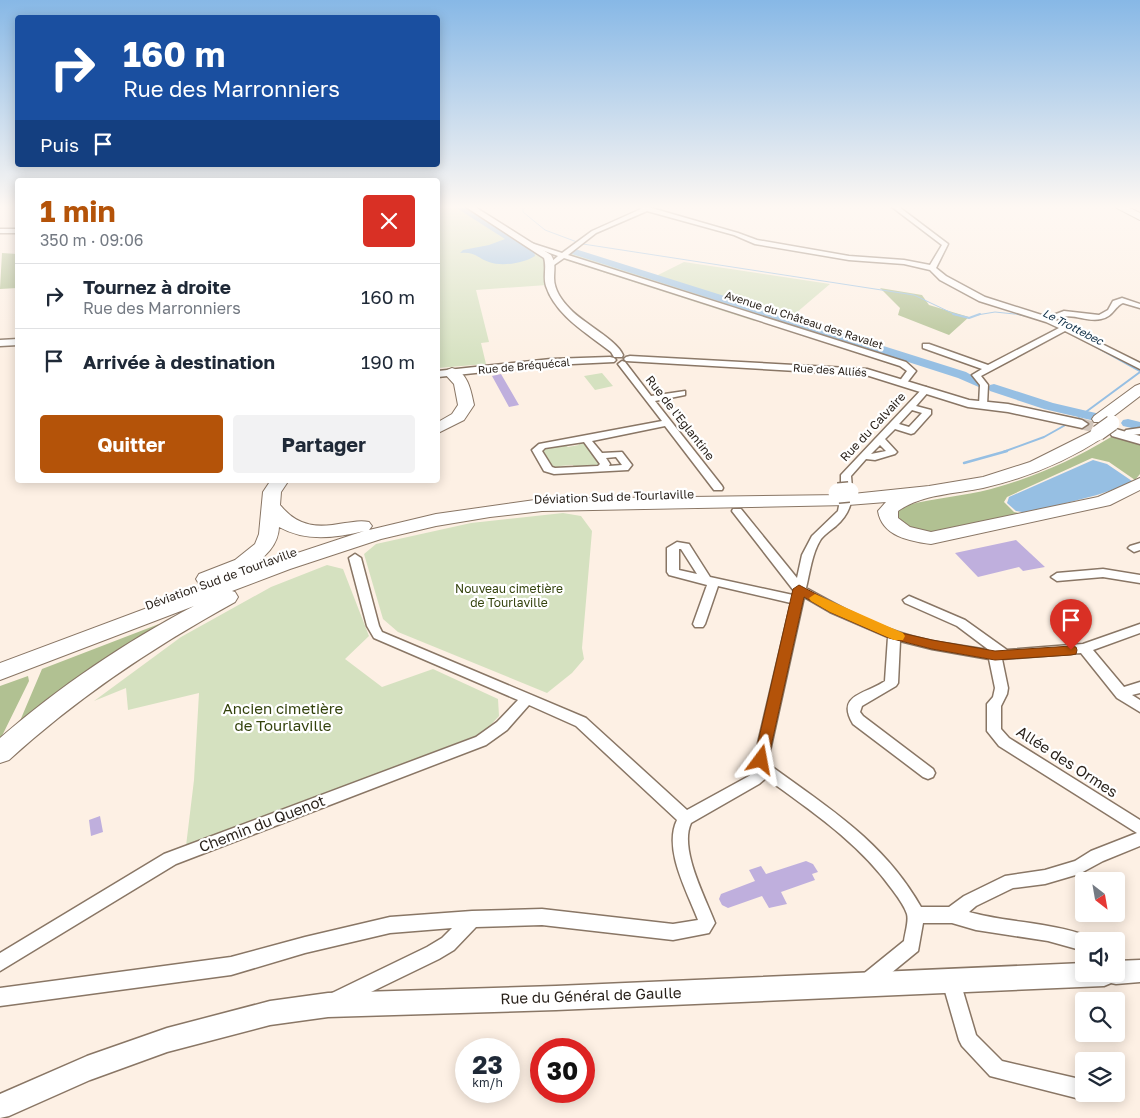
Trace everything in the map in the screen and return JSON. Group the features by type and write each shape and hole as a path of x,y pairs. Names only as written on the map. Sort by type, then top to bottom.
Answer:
{"highway":[{"path":"440,427 453,421 465,410 467,401 453,375"},
{"name":"Déviation Sud de Tourlaville","path":"0,661 270,560 360,530 411,518 486,504 541,498 588,496 843,496 966,477 1030,458 1103,428 1140,389"},
{"name":"Déviation Sud de Tourlaville","path":"0,672 283,564 407,526 463,515 542,505 929,492 1020,471 1060,456 1140,402"},
{"path":"0,661 242,565 263,547 269,534 272,492 278,483"},
{"path":"929,492 899,501 890,506 886,511 889,520 894,526 909,534 931,538 1103,500 1140,483"},
{"path":"272,507 284,521 298,529 318,532 339,531 411,518"},
{"path":"0,753 28,727 91,678 171,627 233,594 317,559 383,537 438,524 463,515"}],"street":[{"path":"549,259 552,264"},
{"path":"558,259 552,264 549,276 550,284 564,309 579,323 616,350 620,359"},
{"name":"Avenue du Château des Ravalet","path":"580,259 903,364 912,370 903,382"},
{"path":"866,259 904,262 932,268 943,278 982,299 1049,320 1140,366"},
{"path":"932,268 936,259"},
{"path":"1049,320 1066,313 1097,318 1107,317 1112,312 1116,302 1122,300 1140,306"},
{"path":"983,405 984,385 976,375 1064,328"},
{"path":"0,343 15,342"},
{"path":"926,346 988,368"},
{"name":"Rue des Alliés","path":"620,359 867,372 968,403 1026,411 1103,428 1140,440"},
{"name":"Rue de Bréquécal","path":"453,375 546,363 620,359"},
{"name":"Rue de l'Eglantine","path":"620,359 718,488"},
{"name":"Rue du Calvaire","path":"763,765 798,594 812,545 817,536 841,516 845,507 848,484 846,475 926,390"},
{"path":"649,399 682,393"},
{"path":"892,425 911,431 928,412 911,407"},
{"path":"599,456 619,454 627,465 624,468 552,471 548,469 537,450 542,446 668,423"},
{"path":"1103,428 1130,432 1140,431"},
{"path":"586,439 605,464 602,468"},
{"path":"864,456 875,456 892,452 880,439"},
{"path":"737,511 798,594"},
{"path":"355,558 373,626 378,635 581,722 686,818"},
{"path":"1057,577 1103,573 1140,579"},
{"path":"699,624 711,581 798,594 894,635 932,645 1001,655 1056,652 1084,648 1140,628"},
{"path":"908,600 961,623 1001,655"},
{"path":"894,635 891,683 887,687 857,701 853,705 852,710 858,720 928,772"},
{"path":"1084,648 1122,694 1140,707"},
{"name":"Allée des Ormes","path":"1001,655 1002,691 1000,700 994,704 994,731 1004,742 1140,828"},
{"path":"1122,694 1138,686 1140,688"},
{"name":"Chemin du Quenot","path":"0,963 170,859 481,741 502,726 527,699"},
{"path":"0,997 230,966 304,944 390,925 472,919 542,917 673,932 703,927 707,923 680,851 680,834 686,818 754,780 763,765 855,837 887,868 909,898 916,915 912,945 864,985"},
{"path":"952,915 970,901 1011,881 1045,877 1079,866 1097,856 1140,839"},
{"path":"916,915 952,915 976,922 1048,933 1075,940"},
{"path":"328,1005 355,989 433,954 448,944 472,919"},
{"name":"Rue du Général de Gaulle","path":"1125,972 1140,971"},
{"name":"Rue du Général de Gaulle","path":"0,1108 87,1069 167,1040 270,1012 328,1005 556,998 1075,975"},
{"path":"951,981 968,1040 997,1068 1075,1088"}],"green space":[{"path":"2,259 15,259 15,288 0,289"},
{"path":"440,259 546,259 547,285 476,290 489,342 481,343 486,364 440,368"},
{"path":"563,259 598,259 654,277 684,262 830,284 789,319 772,315 767,318 761,317 754,321"},
{"path":"880,288 922,295 929,305 969,317 949,335 898,315 900,308"},
{"path":"602,373 613,386 595,390 584,376"},
{"path":"1111,437 1140,444 1140,474 1135,480 1109,462 1092,458 1007,497 1004,502 1014,512 1029,515 931,534 913,529 898,517 899,510 908,505 991,489 1038,473 1068,460"},
{"path":"584,441 601,462 599,466 574,468 573,465 560,466 559,469 552,468 542,452 544,448 564,444 568,447 579,445 578,443"},
{"name":"Nouveau cimetière de Tourlaville","path":"563,513 581,516 592,531 582,648 584,659 572,673 547,693 398,632 383,619 364,554 376,544 471,523"},
{"name":"Ancien cimetière de Tourlaville","path":"327,565 343,569 369,636 345,659 382,687 433,669 498,699 499,716 486,730 475,736 186,846 194,780 199,693 128,710 126,688 94,701 181,637 271,587"},
{"path":"159,624 154,630 17,728 42,669"},
{"path":"28,676 29,681 0,740 0,686"}],"water":[{"path":"483,259 527,259 506,264 489,262"},
{"path":"1093,460 1107,464 1132,481 1097,495 1028,513 1016,511 1007,503 1009,497"}],"building":[{"path":"501,374 519,405 509,407 492,376"},
{"path":"1016,540 1045,567 1023,571 1019,567 978,577 955,553"},
{"path":"100,816 103,832 91,836 89,820"},
{"path":"806,861 813,864 818,872 812,874 815,880 781,892 787,904 769,908 762,896 728,908 722,905 719,899 721,894 755,881 749,870 761,866 766,874"}],"waterway":[{"path":"598,259 962,375 981,384"},
{"name":"Le Trottebec","path":"681,259 914,295 955,314"},
{"name":"Le Trottebec","path":"977,315 995,312 1021,315"},
{"name":"Le Trottebec","path":"955,314 969,318 977,315"},
{"name":"Le Trottebec","path":"1021,315 1027,316"},
{"name":"Le Trottebec","path":"1093,345 1140,371"},
{"path":"1079,417 1140,372"},
{"path":"994,388 1049,406 1095,417"},
{"path":"1003,452 1044,437 1069,423"},
{"path":"1128,423 1140,426"},
{"path":"964,463 1007,451"}],"tunnel":[{"path":"1082,424 1113,432"}],"slow traffic":[{"path":"815,598 834,609 898,636"}],"route":[{"path":"761,760 799,589 834,609 894,635 932,645 995,655 1071,650"}]}
